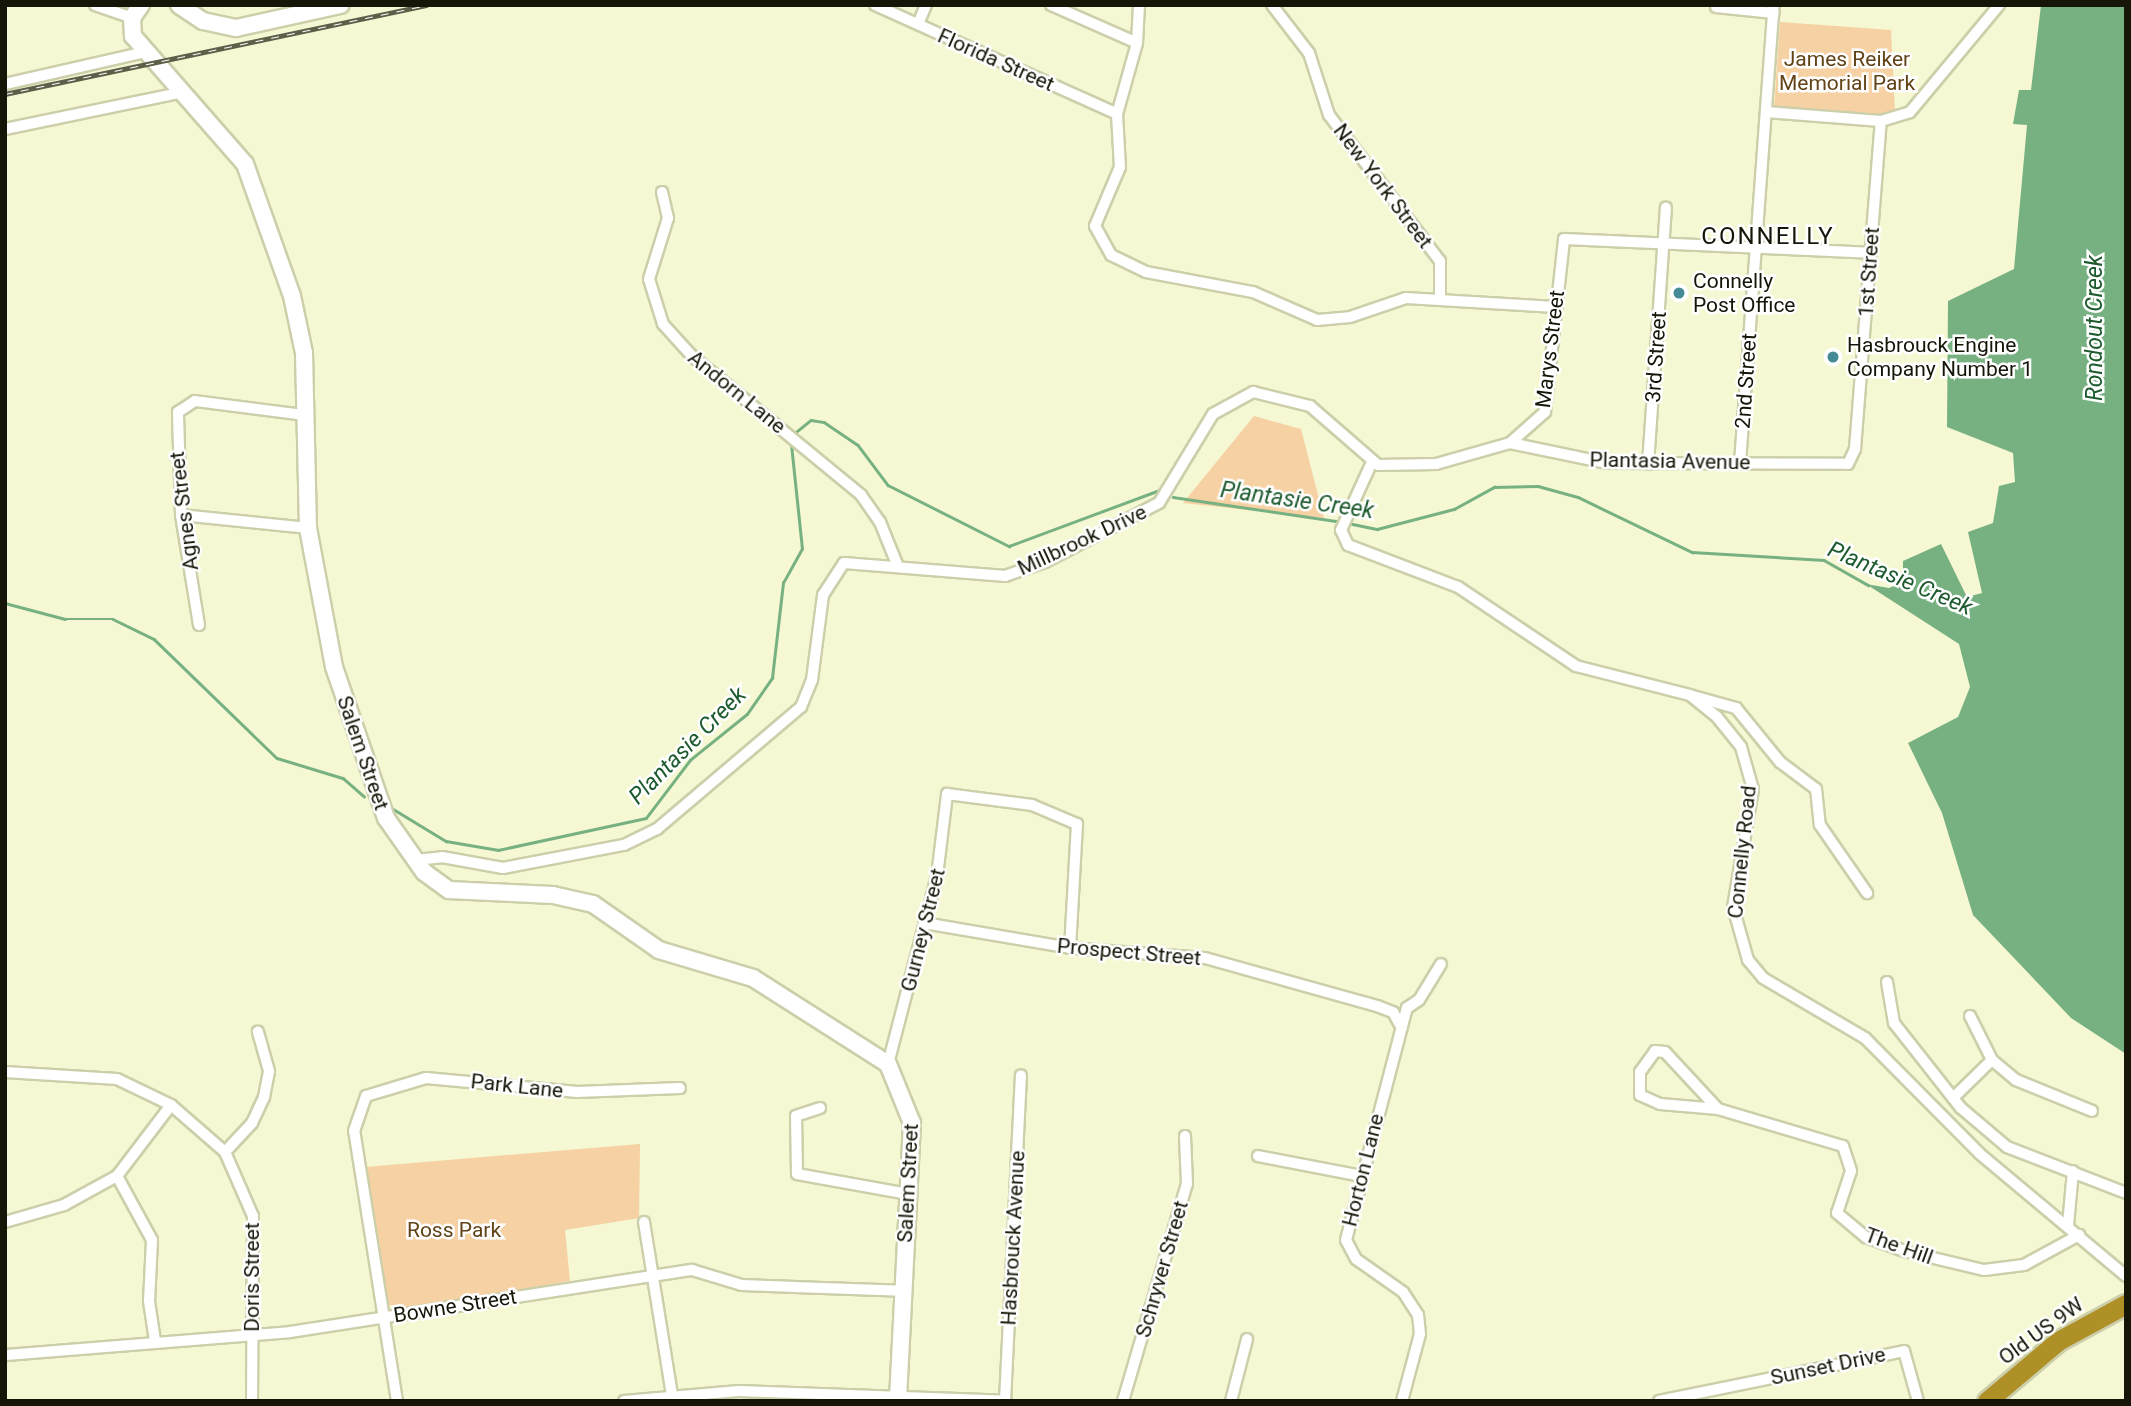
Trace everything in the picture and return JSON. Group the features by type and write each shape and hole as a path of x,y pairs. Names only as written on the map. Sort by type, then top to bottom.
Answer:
{"highway":[{"name":"Old US 9W","path":"1987,1401 2058,1341 2126,1304"}],"street":[{"path":"5,84 142,53 137,11 95,5"},
{"path":"179,5 203,21 236,28 341,5"},
{"name":"Florida Street","path":"875,5 1117,114"},
{"path":"918,24 926,5"},
{"path":"1051,5 1138,43"},
{"path":"1139,5 1138,43 1117,114 1120,167 1095,226 1100,246 1124,264 1219,281 1317,320 1350,317 1406,298 1440,297 1556,307"},
{"path":"1766,112 1881,121 1921,102 1999,5"},
{"path":"1716,7 1774,9"},
{"name":"New York Street","path":"1278,8 1309,53 1329,115 1440,261 1440,297"},
{"name":"2nd Street","path":"1740,463 1774,9"},
{"name":"Salem Street","path":"142,53 228,138 261,204 299,321 308,528 334,667 363,764 386,818 415,860 439,885 463,894 553,895 593,904 659,950 753,978 888,1063 910,1107 898,1398"},
{"path":"5,129 183,92"},
{"name":"1st Street","path":"1848,464 1855,449 1881,121"},
{"name":"Andorn Lane","path":"662,192 668,218 649,279 663,324 692,356 861,495 880,522 897,564"},
{"name":"3rd Street","path":"1648,464 1666,208"},
{"name":"Marys Street","path":"1510,443 1545,412 1564,239 1663,245"},
{"path":"1663,245 1870,253"},
{"name":"Millbrook Drive","path":"415,860 442,857 503,868 624,845 657,829 801,707 812,680 818,612 836,570 850,560 1005,576 1045,562 1159,503 1213,414 1253,392 1310,406 1372,462"},
{"name":"Agnes Street","path":"199,625 181,515 175,421 189,402 304,415"},
{"name":"Plantasia Avenue","path":"1372,462 1436,464 1510,443 1586,460 1648,464 1848,464"},
{"path":"1372,462 1349,504 1341,530 1349,545 1366,554 1458,587 1576,666 1736,708 1780,762 1816,789 1820,825 1867,892"},
{"path":"181,515 308,528"},
{"name":"Connelly Road","path":"1690,695 1741,747 1753,789 1733,907 1748,960 1763,978 1866,1038 1980,1154 2068,1224 2126,1276"},
{"name":"Gurney Street","path":"888,1063 937,876 947,794 1032,805 1074,820 1070,948"},
{"name":"Prospect Street","path":"924,923 1070,948 1205,957 1377,1006 1393,1012 1402,1028"},
{"name":"Horton Lane","path":"1402,1401 1420,1326 1403,1292 1347,1247 1362,1176 1407,1008 1419,1000 1441,964"},
{"path":"1888,982 1894,1023 1953,1098 2007,1147 2126,1193"},
{"path":"1970,1016 1992,1060 2040,1095 2092,1111"},
{"path":"225,1152 252,1123 264,1097 268,1071 257,1032"},
{"name":"The Hill","path":"1718,1109 1665,1052 1646,1060 1638,1084 1646,1100 1718,1109 1843,1146 1851,1171 1837,1213 1866,1237 1904,1251 1984,1270 2034,1261 2079,1235"},
{"path":"1953,1098 1992,1060"},
{"name":"Doris Street","path":"5,1072 117,1079 172,1105 225,1152 253,1216 252,1401"},
{"name":"Hasbrouck Avenue","path":"1006,1401 1021,1075"},
{"name":"Park Lane","path":"384,1317 354,1131 361,1103 374,1089 426,1078 577,1092 680,1088"},
{"path":"5,1222 64,1205 117,1176 172,1105"},
{"path":"820,1108 796,1116 797,1174 908,1194"},
{"name":"Schryver Street","path":"1123,1401 1186,1184 1185,1136"},
{"path":"1258,1156 1362,1176"},
{"path":"2068,1224 2073,1171"},
{"path":"117,1176 152,1240 149,1301 155,1341"},
{"path":"644,1222 673,1398"},
{"name":"Bowne Street","path":"5,1355 252,1334 384,1317 692,1270 742,1285 902,1291"},
{"path":"384,1317 397,1401"},
{"path":"1231,1401 1247,1339"},
{"name":"Sunset Drive","path":"1660,1401 1904,1351 1917,1401"},
{"path":"624,1401 673,1398 898,1398 1006,1401"}],"green space":[{"name":"James Reiker Memorial Park","path":"1780,22 1891,30 1895,113 1878,118 1774,108"},
{"path":"1254,416 1301,429 1324,518 1183,503"},
{"name":"Ross Park","path":"640,1144 639,1218 565,1230 570,1281 398,1310 388,1304 365,1167"}],"water":[{"name":"Rondout Creek","path":"2041,5 2126,5 2126,1054 2071,1018 1973,915 1942,813 1908,743 1958,717 1970,687 1959,644 1866,584 1889,588 1903,582 1903,561 1941,544 1967,597 1982,593 1968,532 1993,523 1999,486 2015,482 2013,453 1947,427 1948,301 2014,269 2027,125 2013,124 2019,90 2031,90"}],"waterway":[{"name":"Plantasie Creek","path":"796,432 811,420 824,422 858,445 888,485 1009,546 1157,491"},
{"name":"Plantasie Creek","path":"390,807 446,841 498,850 646,818 690,760 747,714 772,678 783,583 802,549 791,444"},
{"name":"Plantasie Creek","path":"1348,523 1377,529 1454,509 1494,487 1538,486 1578,497 1692,552 1824,560 1868,585"},
{"name":"Plantasie Creek","path":"1173,497 1342,522"},
{"name":"Plantasie Creek","path":"5,603 65,619 113,619 154,639 277,758 343,778 364,796"}],"railway":[{"path":"5,94 428,5"}],"place":[{"name":"Connelly Post Office","path":"1679,293"},
{"name":"Hasbrouck Engine Company Number 1","path":"1833,357"}],"district":[{"name":"CONNELLY","path":"1768,237"}]}
